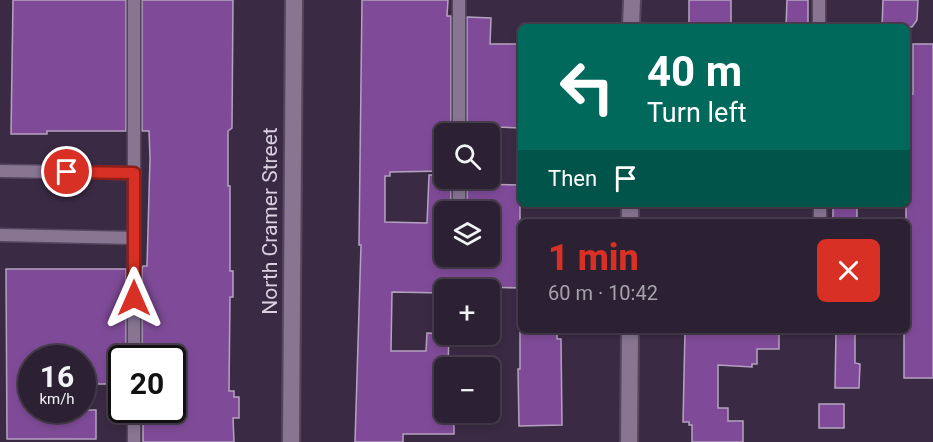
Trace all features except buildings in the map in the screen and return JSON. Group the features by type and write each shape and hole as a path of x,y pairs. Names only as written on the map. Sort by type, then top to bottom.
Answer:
{"street":[{"name":"North Cramer Street","path":"291,442 294,0"},
{"path":"632,0 632,24"},
{"path":"629,442 630,333"}],"lane":[{"path":"134,0 134,345"},
{"path":"459,0 459,123"},
{"path":"819,0 819,24"},
{"path":"0,171 134,173"},
{"path":"0,235 134,238"},
{"path":"134,423 134,442"}],"route":[{"path":"67,172 134,173 134,298"}]}
